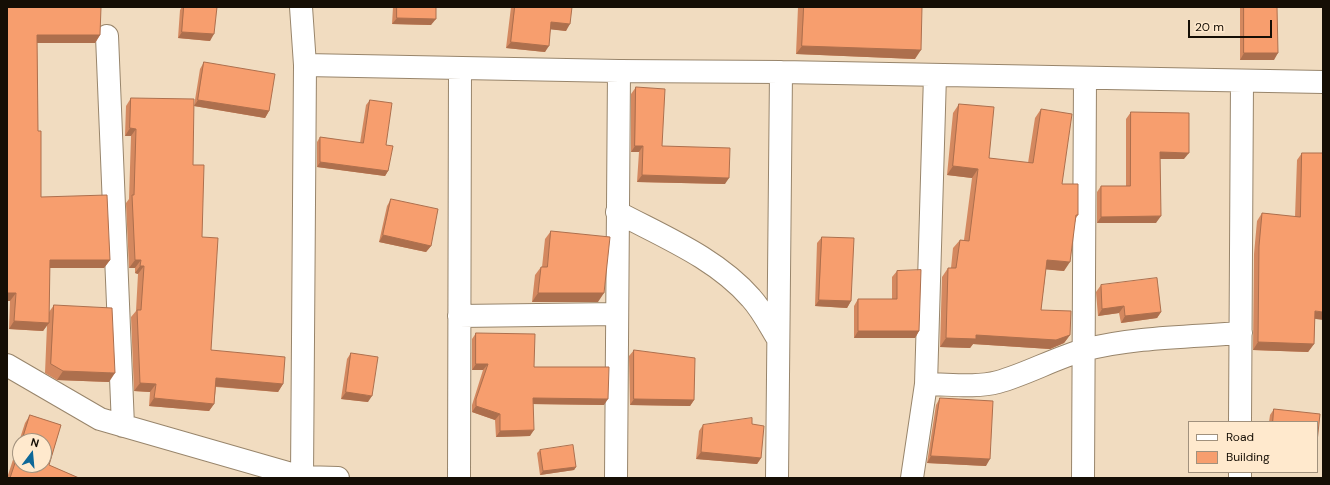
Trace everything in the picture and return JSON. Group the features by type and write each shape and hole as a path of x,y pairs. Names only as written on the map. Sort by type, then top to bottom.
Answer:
{"street":[{"path":"301,7 305,65 302,477"},
{"path":"108,36 123,426"},
{"path":"305,65 1323,82"},
{"path":"459,478 460,68"},
{"path":"616,478 619,71"},
{"path":"777,478 781,72"},
{"path":"912,478 926,384 936,75"},
{"path":"1083,478 1085,78"},
{"path":"1240,421 1242,81"},
{"path":"618,212 698,254 729,277 752,299 778,339"},
{"path":"459,316 617,314"},
{"path":"926,384 981,384 998,382 1084,350 1162,338 1241,333"},
{"path":"7,365 100,419 302,477 338,478"}],"building":[{"path":"7,7 101,7 100,35 37,35 38,131 41,131 41,197 107,195 110,260 50,260 49,323 14,321 16,293 7,293"},
{"path":"184,7 217,7 214,34 182,32"},
{"path":"397,7 436,7 436,19 397,18"},
{"path":"515,7 572,7 570,24 551,22 549,46 511,42"},
{"path":"804,7 922,7 921,50 802,46"},
{"path":"1244,7 1277,7 1278,53 1244,53"},
{"path":"204,62 275,74 269,111 198,100"},
{"path":"636,87 665,89 662,146 730,148 729,178 642,175 643,146 635,146"},
{"path":"131,98 194,99 193,165 204,165 202,237 218,238 211,350 285,357 283,384 216,378 214,404 154,398 156,384 140,383 137,310 141,310 144,266 140,266 141,260 135,260 132,195 134,195 136,129 130,128"},
{"path":"370,100 392,103 386,145 393,146 388,171 320,162 320,137 363,143"},
{"path":"959,104 994,107 989,158 1033,163 1041,109 1072,114 1062,184 1078,184 1078,215 1076,215 1070,262 1047,260 1041,310 1071,311 1070,335 1056,340 976,335 976,339 946,338 948,268 956,268 960,240 969,241 978,169 953,166"},
{"path":"1131,112 1189,113 1189,153 1160,152 1161,216 1101,217 1101,186 1130,186"},
{"path":"1302,153 1323,153 1323,312 1315,311 1314,344 1258,342 1259,246 1262,213 1300,217"},
{"path":"391,199 438,209 431,246 383,235"},
{"path":"551,231 610,237 604,293 538,293 541,267 547,267"},
{"path":"822,237 854,238 851,301 819,300"},
{"path":"921,270 919,331 858,331 858,299 897,299 897,271"},
{"path":"1157,278 1161,312 1125,316 1124,306 1102,309 1101,285"},
{"path":"54,305 112,308 115,373 63,371 51,364"},
{"path":"476,333 535,334 534,367 609,367 608,399 533,398 534,430 500,431 500,414 476,406 476,399 488,364 476,364"},
{"path":"634,350 695,358 694,400 634,399"},
{"path":"351,353 378,357 372,396 346,392"},
{"path":"940,398 993,401 990,459 931,456"},
{"path":"1274,409 1320,414 1318,433 1318,421 1273,421"},
{"path":"30,415 61,425 52,455 52,433 24,433"},
{"path":"752,418 752,424 764,426 761,458 701,452 703,425"},
{"path":"573,445 576,467 543,471 540,450"},
{"path":"52,466 79,478 10,478 12,472 52,473"}]}
